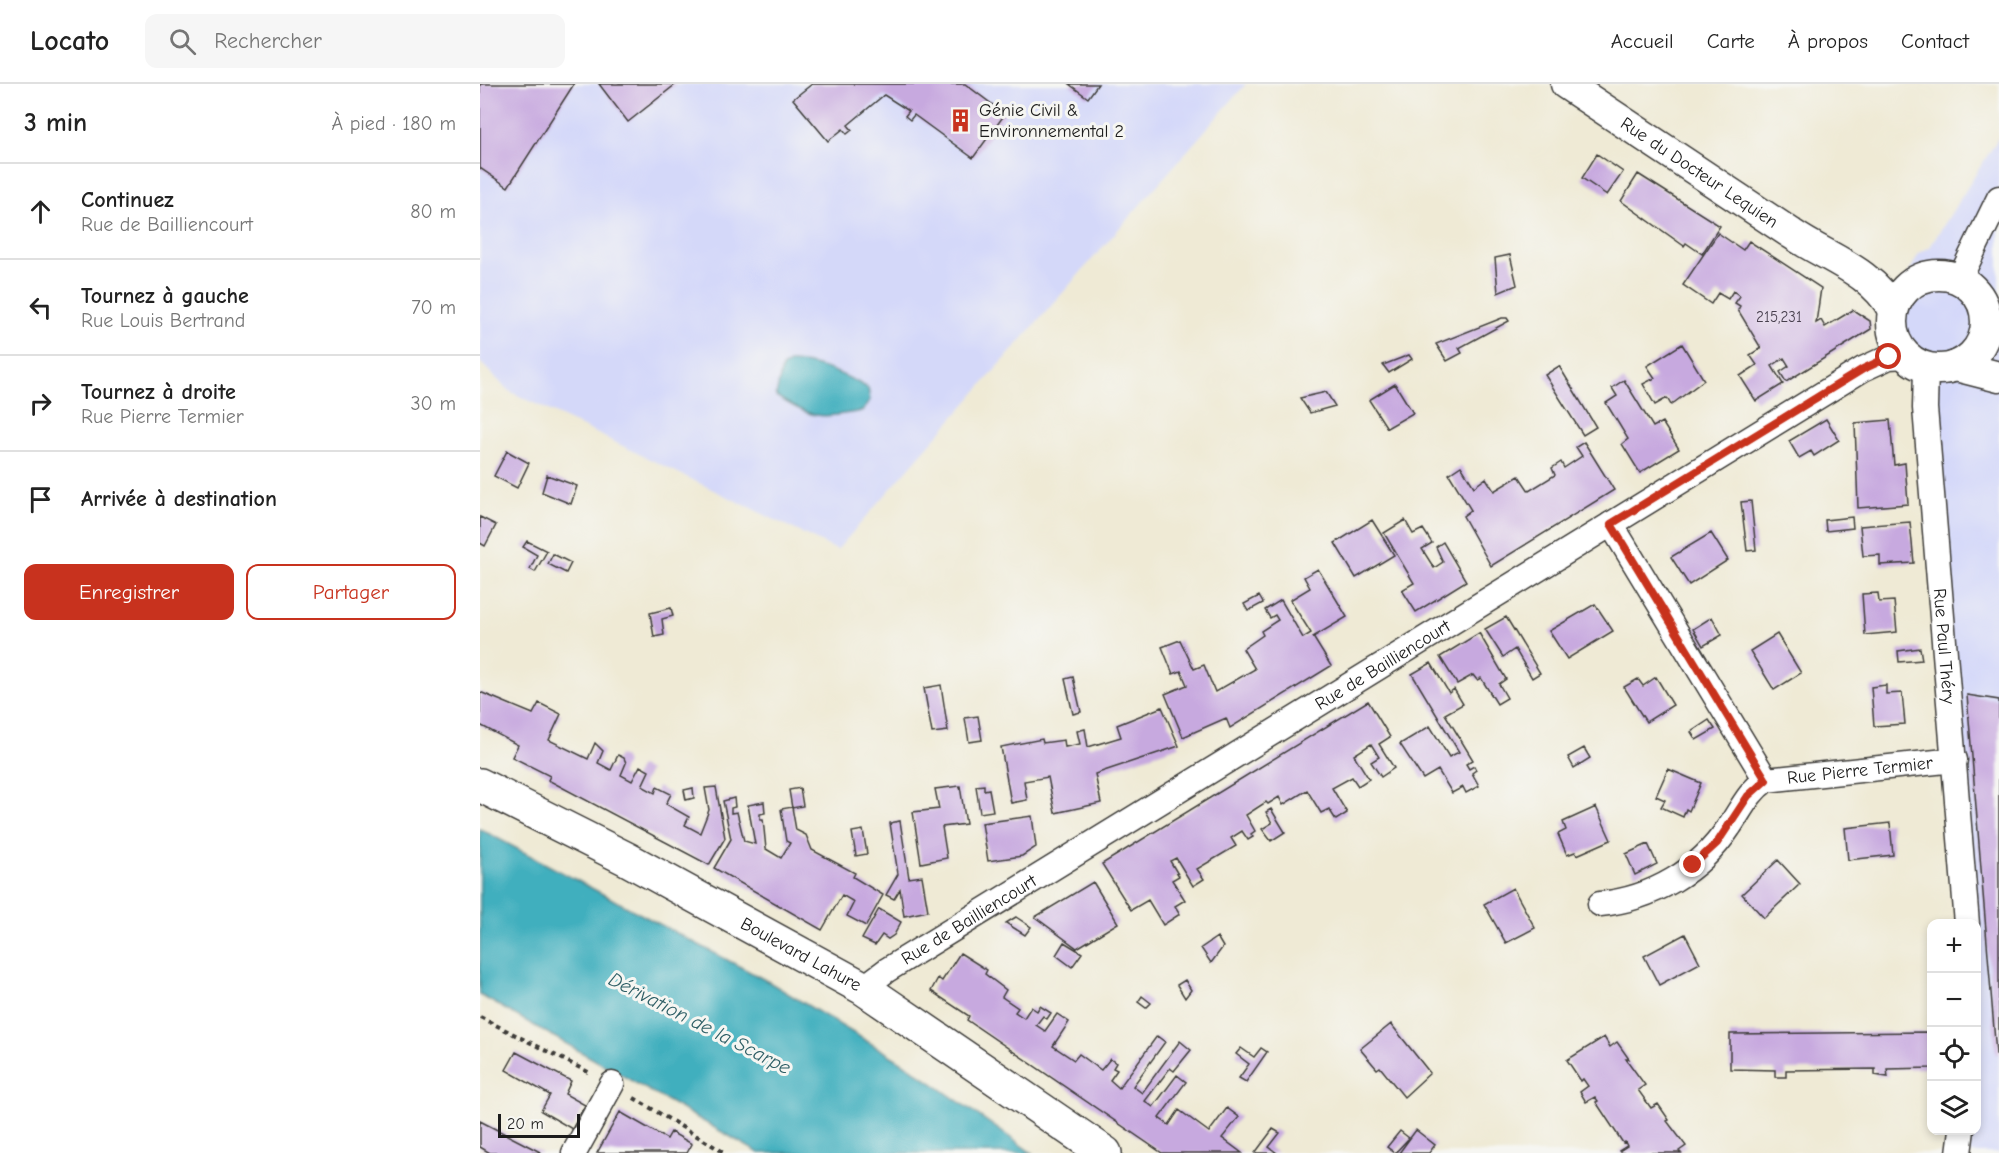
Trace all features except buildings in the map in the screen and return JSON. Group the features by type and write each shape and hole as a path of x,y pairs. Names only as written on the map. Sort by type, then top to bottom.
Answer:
{"main road":[{"name":"Boulevard Lahure","path":"480,784 618,854 863,988 1105,1153"}],"street":[{"name":"Rue du Docteur Lequien","path":"1566,84 1797,237 1871,282 1887,299 1893,310"},
{"path":"1959,280 1999,198"},
{"name":"Rue du Docteur Lequien","path":"1836,259 1921,279"},
{"path":"1984,336 1974,354 1956,366 1941,369 1916,362 1894,338 1893,310 1904,291 1921,279 1936,276 1959,280 1971,288 1980,300 1985,314 1984,336 1991,355 1999,365"},
{"name":"Rue de Bailliencourt","path":"863,988 897,964 1863,369 1889,357 1916,362"},
{"name":"Rue Paul Théry","path":"1916,362 1925,408 1967,919"},
{"path":"1956,366 1999,377"},
{"path":"1611,524 1766,780"},
{"name":"Rue Pierre Termier","path":"1600,904 1648,894 1693,865 1717,843 1748,796 1766,780 1955,760"},
{"path":"574,1153 612,1084"},
{"path":"1959,1153 1961,1135"}],"shaded area":[{"path":"480,84 1246,84 837,550 509,391 480,362"},
{"path":"1999,137 1999,1153 1952,1153 1954,1135 1981,1135 1981,919 1975,919 1916,399 1883,325 1919,253 1930,247"}],"water":[{"path":"791,362 821,367 850,378 868,388 870,400 863,411 836,415 817,415 799,409 776,396 782,367"},
{"name":"Dérivation de la Scarpe","path":"480,829 769,982 908,1066 1032,1153 759,1153 480,995"}],"place":[{"name":"Génie Civil & Environnemental 2","path":"961,120"}],"route":[{"path":"1693,865 1717,843 1748,796 1756,786 1766,780 1611,524 1863,369 1889,357"}]}
